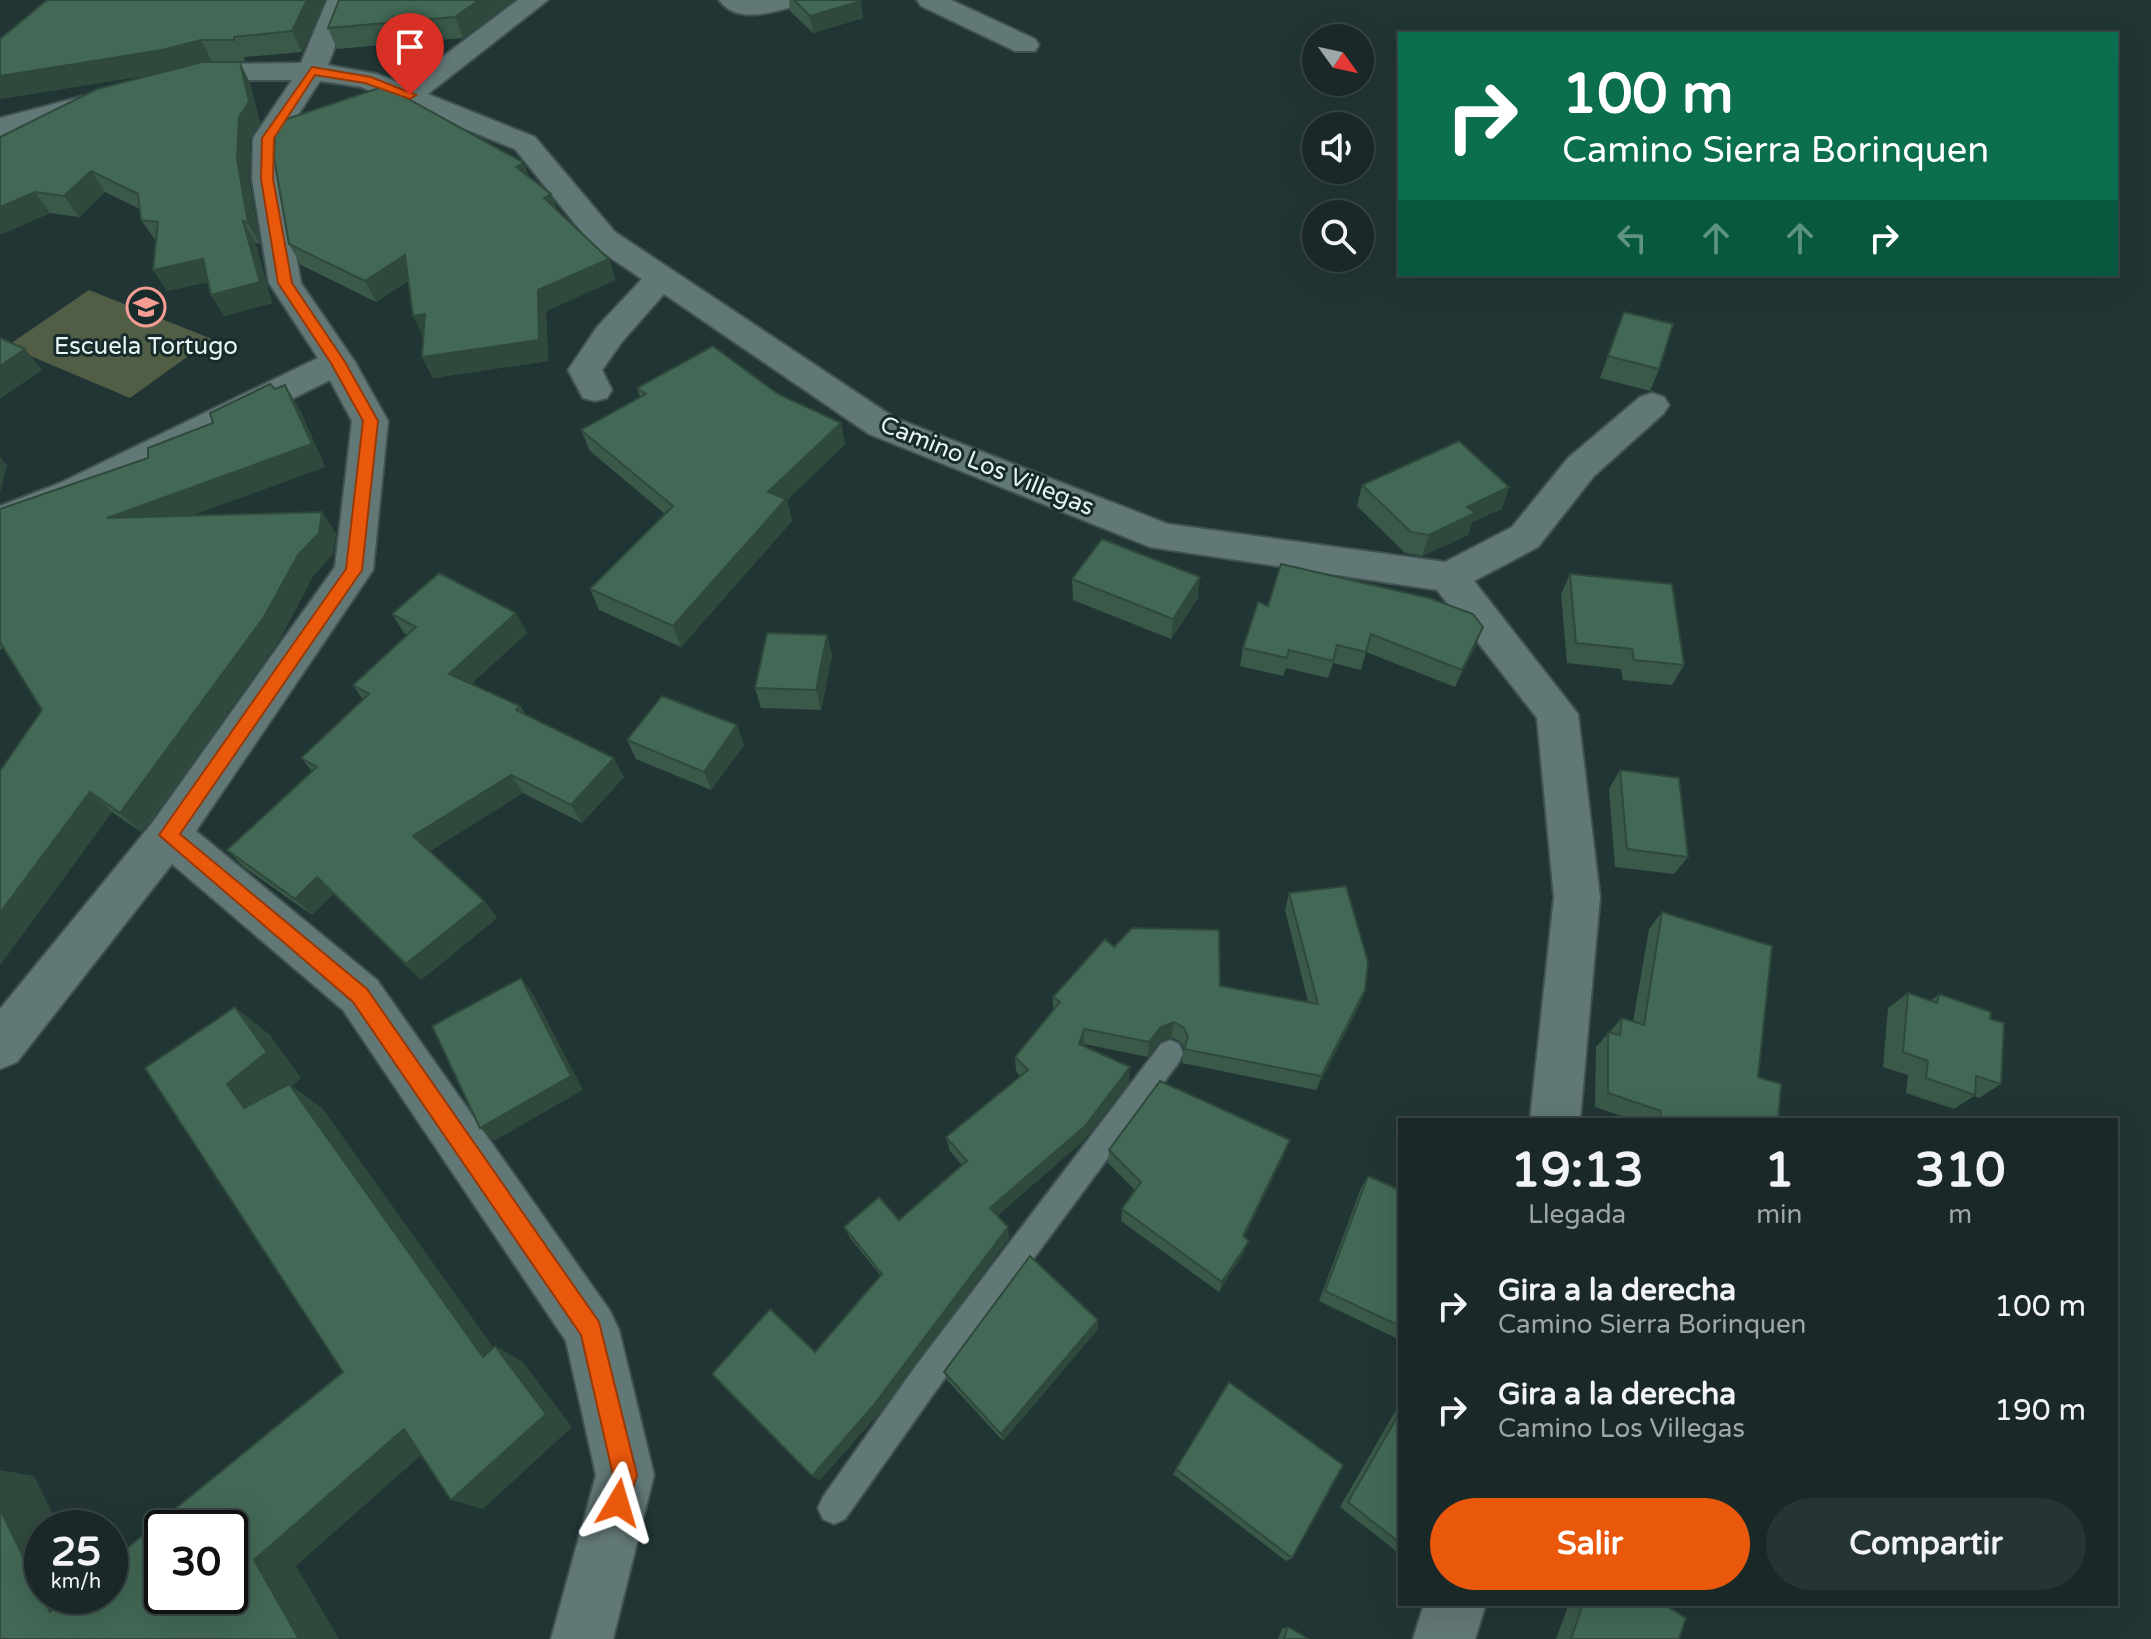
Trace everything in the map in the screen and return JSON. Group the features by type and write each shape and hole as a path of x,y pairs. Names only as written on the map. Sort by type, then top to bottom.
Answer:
{"street":[{"path":"0,1046 169,835 354,570 370,421 338,362 285,283 267,179 268,138 312,71 340,0"},
{"path":"410,95 535,0"},
{"path":"732,0 751,8 787,0"},
{"path":"930,0 1025,45"},
{"name":"Camino Los Villegas","path":"153,87 213,72 312,71 367,80 410,95 525,143 604,239 882,426 1163,537 1449,577"},
{"path":"0,127 123,95"},
{"path":"595,390 585,370 609,335 661,278"},
{"path":"0,520 73,492 338,362"},
{"path":"1555,1118 1577,897 1557,714 1449,577 1525,537 1581,467 1652,405"},
{"path":"169,835 360,995 591,1330 625,1475 582,1639"},
{"path":"1444,1639 1454,1606"}],"lane":[{"path":"834,1508 926,1378 1170,1053"}],"green space":[{"path":"89,290 212,339 130,398 7,346"}],"building":[{"path":"47,0 307,0 292,31 234,37 234,40 201,40 162,50 0,76 0,39"},
{"path":"339,0 479,0 455,17 328,28"},
{"path":"794,0 860,0 861,1 810,16"},
{"path":"202,62 240,62 249,102 239,117 237,159 248,223 243,221 260,282 211,295 203,259 153,270 158,222 141,220 138,194 91,171 64,196 35,192 0,207 0,137 97,89"},
{"path":"385,86 524,163 516,167 551,194 544,198 609,259 538,290 539,340 422,357 425,314 413,316 405,255 365,281 289,244 274,158 275,123"},
{"path":"1624,312 1673,324 1659,369 1608,356"},
{"path":"0,338 25,349 0,366"},
{"path":"713,346 778,394 841,423 768,492 786,499 673,626 590,589 673,506 581,430 646,394 637,388"},
{"path":"270,384 275,389 285,385 312,444 107,518 322,512 319,533 298,555 264,617 120,813 90,792 0,913 0,771 42,710 0,642 0,509 148,458 148,448 213,423 210,413"},
{"path":"1459,441 1509,487 1467,507 1475,513 1429,535 1411,532 1362,485"},
{"path":"1102,539 1200,577 1173,619 1072,579"},
{"path":"1281,564 1429,598 1473,614 1483,627 1462,670 1371,634 1366,652 1337,645 1333,661 1289,650 1287,658 1243,648 1258,602 1268,606"},
{"path":"439,573 516,613 449,674 520,706 516,710 614,758 571,805 511,775 413,836 484,901 406,964 317,877 295,899 227,850 317,767 301,758 369,694 353,685 416,627 392,614"},
{"path":"1570,574 1672,584 1684,665 1634,660 1632,649 1576,643"},
{"path":"767,633 827,635 816,690 755,688"},
{"path":"662,696 737,725 704,772 627,740"},
{"path":"1620,770 1679,778 1688,857 1627,849"},
{"path":"1346,886 1368,962 1365,990 1321,1076 1184,1049 1188,1037 1184,1028 1174,1022 1161,1027 1149,1042 1084,1029 1079,1044 1130,1067 1085,1126 990,1208 1008,1227 873,1406 812,1476 712,1374 770,1309 815,1352 882,1274 844,1227 879,1197 899,1220 967,1161 946,1137 1028,1070 1015,1057 1060,1002 1053,997 1105,939 1114,947 1132,928 1219,930 1220,986 1318,1004 1289,893"},
{"path":"1662,912 1772,946 1758,1077 1781,1084 1778,1118 1660,1118 1661,1111 1608,1093 1608,1032 1620,1035 1622,1018 1644,1025"},
{"path":"521,978 571,1076 480,1128 432,1026"},
{"path":"1908,993 1937,1003 1939,994 1991,1012 1990,1019 2004,1023 2001,1084 1976,1076 1975,1095 1926,1078 1928,1061 1903,1052"},
{"path":"235,1007 267,1052 227,1084 244,1108 289,1084 483,1357 495,1346 546,1414 451,1500 404,1429 254,1560 299,1639 0,1639 0,1509 24,1558 24,1614 128,1614 128,1547 144,1534 144,1614 248,1614 248,1510 174,1510 343,1372 145,1068"},
{"path":"1160,1081 1290,1140 1243,1236 1249,1241 1222,1282 1122,1209 1141,1182 1109,1150"},
{"path":"1368,1176 1398,1189 1398,1325 1325,1291"},
{"path":"1030,1256 1098,1320 1001,1434 944,1372"},
{"path":"1229,1382 1343,1465 1292,1558 1176,1469"},
{"path":"1398,1415 1398,1541 1348,1502"},
{"path":"1582,1606 1666,1606 1686,1618 1679,1639 1571,1639"},
{"path":"1288,1627 1309,1639 1284,1639"}],"place":[{"name":"Escuela Tortugo","path":"146,307"}],"route":[{"path":"410,95 367,80 312,71 268,138 267,179 285,283 338,362 370,421 354,570 169,835 360,995 591,1330 625,1475 618,1503"}]}
